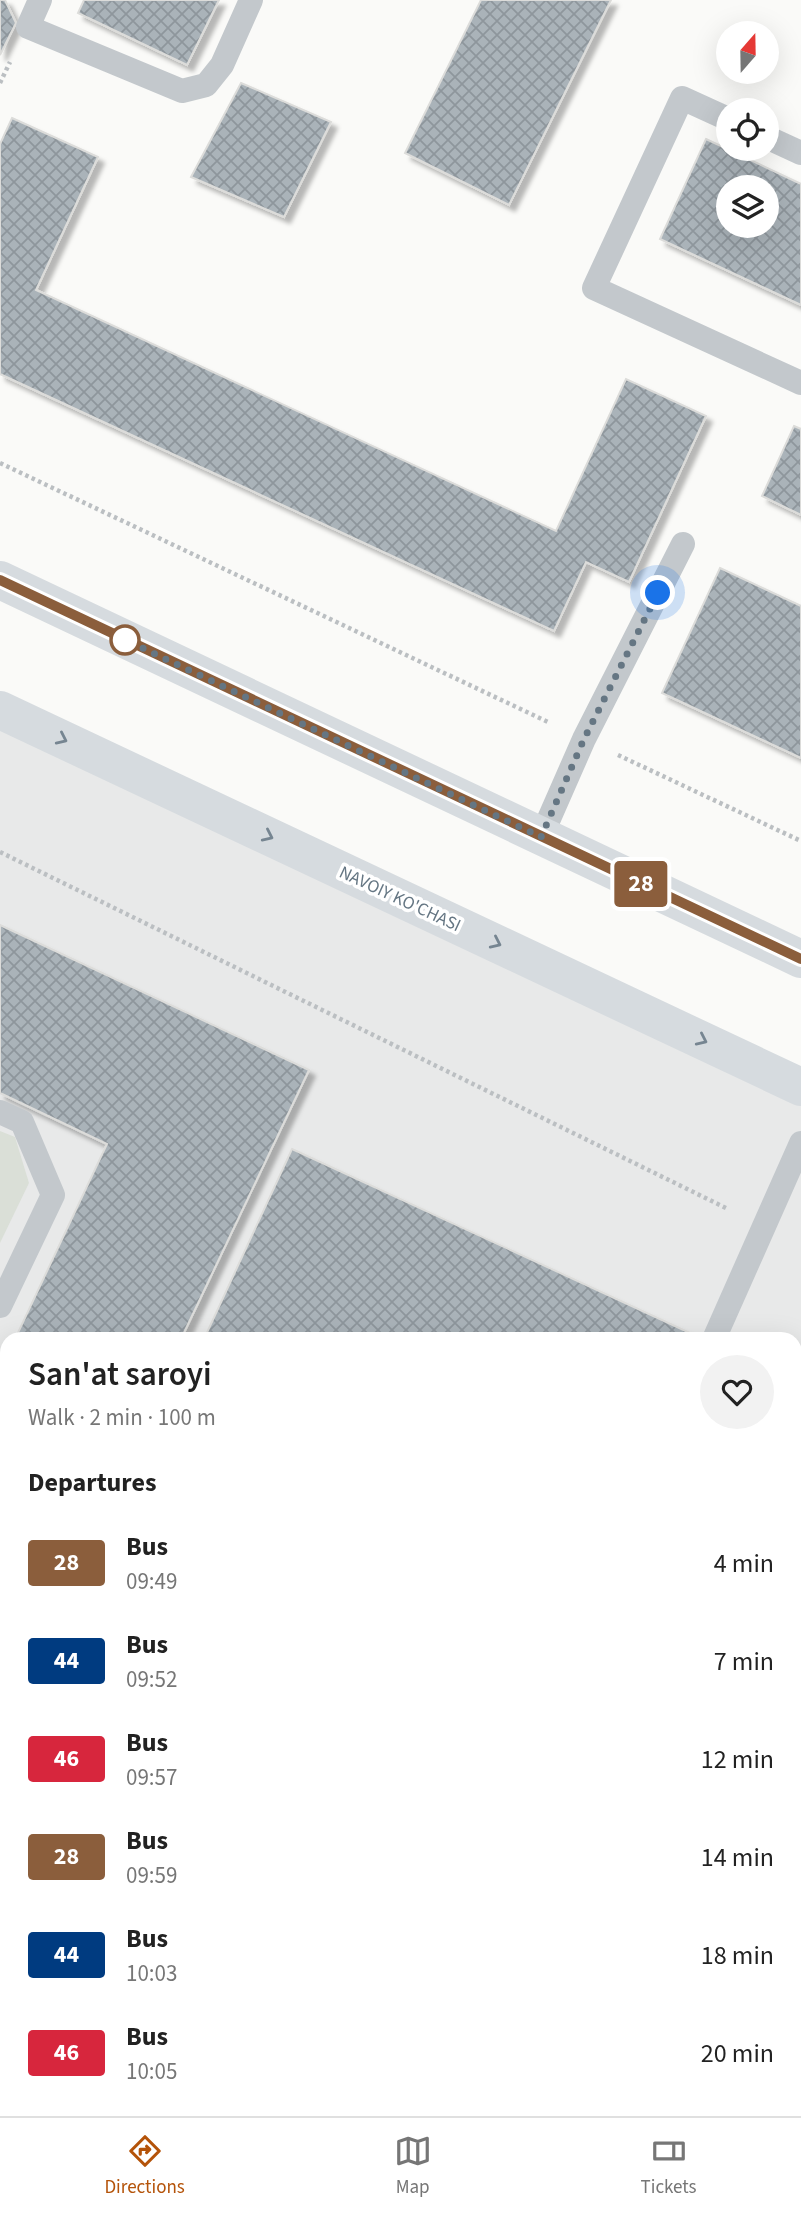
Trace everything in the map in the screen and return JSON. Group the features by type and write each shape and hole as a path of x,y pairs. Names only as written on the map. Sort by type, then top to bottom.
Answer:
{"main road":[{"path":"0,580 801,959"},
{"name":"NAVOIY KO'CHASI","path":"0,710 801,1087"}],"lane":[{"path":"40,0 28,27 182,91 206,85 222,65 251,0"},
{"path":"716,114 682,98 594,288 801,383"},
{"path":"779,143 801,153"},
{"path":"541,837 584,739 683,544"},
{"path":"0,1112 22,1122 53,1195 0,1306"},
{"path":"717,1332 801,1143"}],"path":[{"path":"0,463 801,841"},
{"path":"0,852 762,1226"}],"shaded area":[{"path":"0,710 801,1087 801,1332 0,1332"},
{"path":"0,1131 15,1137 29,1183 0,1243"}],"building":[{"path":"0,0 5,0 16,23 0,55"},
{"path":"84,0 219,0 187,65 78,13"},
{"path":"481,0 611,0 509,205 405,153"},
{"path":"241,83 331,122 284,217 191,177"},
{"path":"12,118 98,157 36,290 556,531 626,379 706,416 629,582 586,562 554,631 0,374 0,144"},
{"path":"706,139 716,144 716,161 752,161 801,184 801,305 660,239"},
{"path":"794,426 801,429 801,515 762,496"},
{"path":"720,568 801,606 801,758 662,693"},
{"path":"0,925 309,1070 184,1332 18,1332 107,1144 0,1093"},
{"path":"292,1149 688,1332 207,1332"}],"bus line":[{"name":"28","path":"0,580 801,959"}],"route":[{"path":"125,640 117,636 541,837 584,739 658,593"}]}
